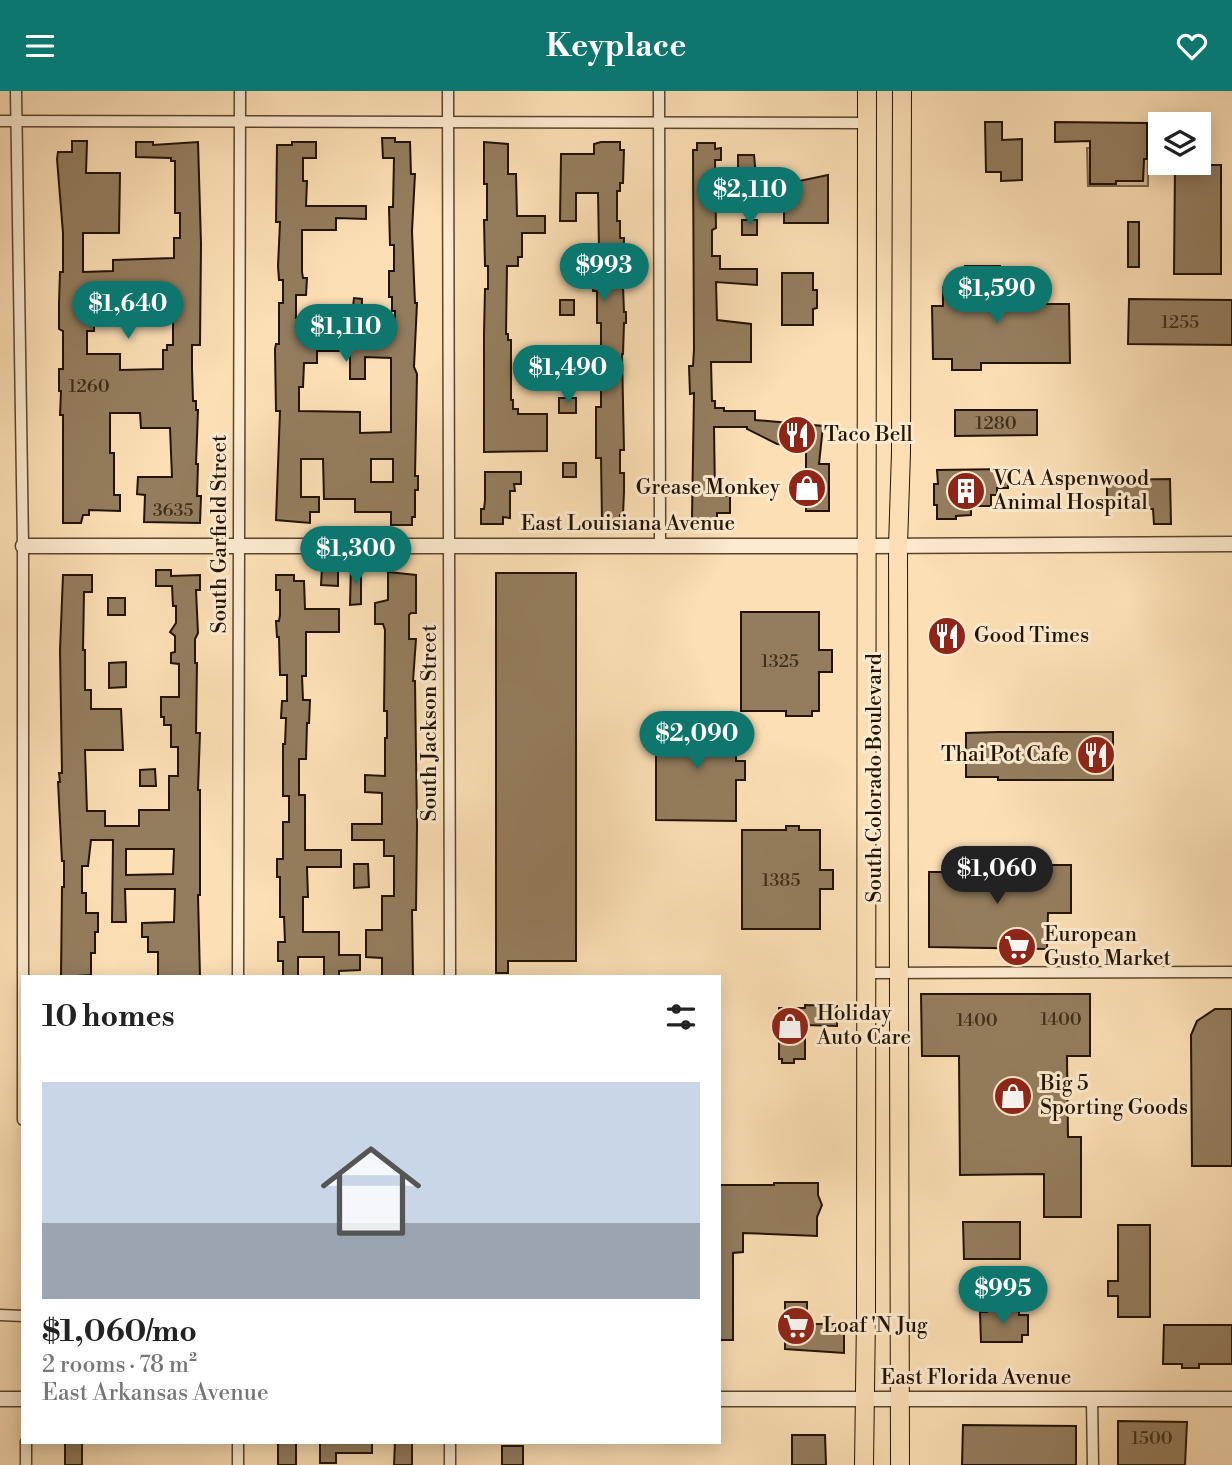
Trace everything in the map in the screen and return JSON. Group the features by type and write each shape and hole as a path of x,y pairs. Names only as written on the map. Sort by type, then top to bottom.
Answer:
{"main road":[{"name":"South Colorado Boulevard","path":"864,1465 867,91"},
{"name":"South Colorado Boulevard","path":"900,1465 898,545 901,452 902,91"}],"street":[{"path":"16,91 23,546 23,975"},
{"name":"South Garfield Street","path":"238,975 240,91"},
{"name":"South Jackson Street","path":"449,91 450,975"},
{"path":"659,91 660,545"},
{"path":"0,121 867,123"},
{"name":"East Louisiana Avenue","path":"23,546 1232,544"},
{"path":"867,973 1232,972"},
{"path":"0,1315 21,1316"},
{"path":"0,1399 21,1399"},
{"name":"East Florida Avenue","path":"721,1399 1232,1399"},
{"path":"1092,1399 1093,1465"},
{"path":"26,1444 26,1465"},
{"path":"238,1444 238,1465"},
{"path":"450,1444 450,1465"}],"shaded area":[{"path":"1087,148 1148,148 1148,186 1088,186"}],"building":[{"path":"985,122 1002,122 1002,140 1022,139 1022,180 1001,181 1001,172 986,172"},
{"path":"1055,122 1147,123 1147,159 1144,159 1143,181 1090,184 1090,141 1055,142"},
{"path":"382,138 395,138 395,142 410,142 411,174 415,174 412,231 417,303 414,367 417,374 415,476 418,476 418,490 415,490 415,517 412,517 412,525 391,525 391,512 355,512 355,499 324,499 323,459 301,459 301,497 319,497 319,512 310,512 310,523 276,520 280,411 276,411 275,349 276,344 279,344 279,303 283,303 283,280 279,280 278,266 280,222 276,222 277,145 316,142 316,158 303,158 303,181 307,181 306,206 366,206 366,219 336,218 336,230 302,230 302,272 303,278 307,278 306,295 296,295 296,318 302,318 302,334 350,335 354,298 362,299 363,336 395,335 395,311 392,311 392,297 389,297 389,271 394,271 389,207 393,207 394,158 383,158","holes":["317,351 350,351 350,379 365,379 365,357 391,358 391,432 360,433 360,412 299,411 299,387 303,387 304,363 317,363","371,459 393,459 393,482 371,482"]},
{"path":"72,141 87,141 86,173 120,173 119,233 83,233 83,272 113,271 113,260 174,258 174,238 180,238 180,213 175,213 175,161 171,161 171,158 136,157 136,142 153,142 153,145 198,142 200,345 192,345 192,368 193,401 196,401 198,410 196,464 197,496 201,496 200,523 144,522 145,495 137,494 138,477 172,477 170,428 141,428 140,413 110,413 114,495 120,495 120,511 89,510 89,515 83,515 81,523 63,523 63,415 60,415 59,369 63,369 63,331 59,329 59,303 60,272 63,272 63,233 57,159 58,152 72,152","holes":["111,289 136,289 136,317 173,317 173,345 167,345 167,350 163,350 163,369 120,370 120,354 87,354 87,331 94,331 94,319 111,319"]},
{"path":"484,142 508,144 508,174 516,174 517,216 545,216 545,233 522,233 522,257 518,257 518,266 507,266 506,334 508,340 511,340 513,409 518,409 518,414 547,414 547,451 484,452 484,334 488,266 485,266 484,220 487,220 487,184 484,184"},
{"path":"620,142 620,150 624,150 623,183 620,183 620,191 617,191 617,221 620,221 620,238 624,238 623,286 626,312 622,354 624,450 620,450 620,473 624,473 624,492 620,522 602,522 601,458 596,458 596,407 601,407 601,323 597,323 597,291 593,291 592,248 599,248 598,193 576,193 576,221 560,221 561,154 594,154 594,144"},
{"path":"697,143 715,143 715,149 721,148 721,160 715,160 716,228 712,230 712,256 720,256 720,269 757,269 757,285 716,282 717,320 751,324 751,362 711,362 712,401 715,401 715,408 724,408 724,411 755,411 755,420 823,426 819,464 829,464 829,511 806,511 806,447 777,444 747,427 714,427 715,496 730,496 730,513 717,513 717,518 692,518 694,393 690,394 689,366 693,366 694,349 693,150 697,150"},
{"path":"738,155 754,155 757,187 738,187"},
{"path":"1211,165 1221,165 1221,274 1174,274 1175,175 1211,175"},
{"path":"828,175 828,223 784,223 784,186 799,187 799,181"},
{"path":"742,220 757,220 757,235 742,235"},
{"path":"1128,222 1139,222 1139,267 1128,267"},
{"path":"965,266 1000,266 1004,304 1069,304 1070,363 981,363 981,370 952,370 952,359 933,359 932,306 943,306 943,287 966,287"},
{"path":"782,273 813,273 817,308 813,309 813,325 782,325"},
{"path":"1129,299 1232,300 1232,345 1128,344"},
{"path":"560,300 574,300 574,315 560,315"},
{"path":"559,398 576,398 576,413 559,413"},
{"path":"955,410 1037,410 1037,435 955,436"},
{"path":"563,463 576,463 576,477 563,477"},
{"name":"VCA Aspenwood Animal Hospital","path":"1008,469 1008,488 997,488 997,495 991,495 991,506 971,506 971,515 956,516 956,519 937,519 934,484 938,484 937,470"},
{"path":"485,472 521,472 521,484 514,484 515,491 510,491 510,518 503,517 503,524 481,524 481,509 484,509 485,500"},
{"path":"1170,479 1171,524 1154,524 1153,509 1107,509 1107,480"},
{"path":"351,566 361,566 361,604 350,605"},
{"path":"322,568 338,568 338,586 321,585"},
{"path":"156,570 171,570 171,576 200,575 200,590 196,590 198,633 195,639 196,733 200,733 200,975 158,975 158,952 148,952 148,937 142,937 142,923 174,922 175,889 125,889 126,922 112,922 113,840 91,840 88,866 82,866 82,893 86,893 86,913 98,913 95,953 91,953 91,975 61,975 64,861 58,782 59,773 62,773 60,650 63,575 92,575 92,592 84,592 83,650 85,690 91,690 91,709 121,709 123,750 85,750 87,811 105,811 105,826 139,826 139,810 169,810 169,776 178,776 178,747 171,747 171,725 164,725 164,717 161,717 161,697 179,697 179,664 171,663 171,653 175,652 175,636 170,632 176,623 172,586 156,586","holes":["126,849 174,849 173,874 126,875"]},
{"path":"388,572 416,575 416,613 409,615 409,639 416,639 413,681 417,827 416,910 412,910 413,975 382,975 382,958 366,957 366,930 382,930 382,896 394,896 394,856 384,856 384,840 352,840 352,824 382,824 382,793 365,792 365,775 385,776 385,630 383,624 375,624 375,603 388,600"},
{"path":"496,573 576,573 576,961 508,961 508,973 496,973"},
{"path":"276,575 294,575 294,581 304,581 305,609 339,609 339,632 306,632 303,700 310,700 306,759 299,759 299,795 305,795 305,850 341,850 341,867 307,867 308,897 303,897 303,932 339,932 339,955 360,955 360,970 339,971 339,975 324,975 324,957 298,957 298,975 283,975 283,961 278,961 278,942 285,942 284,917 280,917 277,859 283,859 283,822 289,822 289,796 283,796 286,718 281,718 282,701 287,701 287,675 280,675 276,621 279,621 280,615 280,590 276,590"},
{"path":"108,598 125,598 125,615 108,615"},
{"path":"741,612 819,612 819,650 832,650 832,672 819,672 819,711 812,711 812,716 786,716 786,711 741,711"},
{"path":"954,620 961,645 958,646 959,649 947,651 940,626 943,626 942,622"},
{"path":"126,662 126,687 109,688 109,663"},
{"path":"656,721 736,721 736,761 745,761 745,780 736,780 736,821 656,820"},
{"path":"1113,732 1113,780 998,780 998,777 966,777 966,733"},
{"path":"155,769 156,786 140,786 140,770"},
{"path":"786,826 799,826 799,830 820,830 820,870 833,870 833,889 820,889 820,929 742,929 742,830 786,830"},
{"path":"354,864 368,864 369,887 354,888"},
{"path":"966,865 1071,865 1071,913 1048,913 1047,949 929,947 929,872 966,872"},
{"path":"921,994 1090,994 1090,1056 1067,1056 1068,1137 1081,1137 1081,1217 1044,1217 1044,1174 960,1175 959,1056 922,1056"},
{"name":"Holiday Auto Care","path":"805,1005 837,1006 837,1026 805,1025 805,1059 782,1063 782,1059 779,1059 779,1008 805,1008"},
{"path":"1215,1009 1232,1009 1232,1166 1192,1166 1191,1035 1197,1021"},
{"path":"818,1183 818,1195 822,1205 817,1217 817,1236 743,1233 743,1252 733,1253 733,1340 721,1340 721,1185"},
{"path":"963,1222 1020,1222 1020,1259 964,1259"},
{"path":"1118,1225 1150,1225 1150,1317 1118,1317 1118,1296 1108,1296 1108,1281 1118,1281"},
{"path":"785,1302 807,1302 807,1324 844,1324 844,1353 785,1349"},
{"path":"987,1309 1019,1309 1019,1315 1028,1315 1028,1335 1022,1335 1022,1342 981,1342 980,1312 987,1312"},
{"path":"1164,1325 1232,1325 1232,1364 1199,1364 1199,1368 1182,1368 1182,1364 1163,1364"},
{"path":"1118,1421 1187,1422 1185,1465 1118,1465"},
{"path":"963,1425 1076,1426 1076,1465 962,1465"},
{"path":"792,1435 825,1435 826,1465 792,1465"},
{"path":"65,1444 82,1444 82,1465 65,1465"},
{"path":"278,1444 296,1444 296,1465 278,1465"},
{"path":"320,1444 372,1444 372,1453 336,1453 336,1463 320,1463"},
{"path":"395,1444 412,1444 412,1465 394,1465"},
{"path":"502,1446 523,1446 523,1465 502,1465"}],"place":[{"name":"Taco Bell","path":"797,435"},
{"name":"Grease Monkey","path":"807,488"},
{"name":"VCA Aspenwood Animal Hospital","path":"966,491"},
{"name":"Good Times","path":"947,636"},
{"name":"Thai Pot Cafe","path":"1096,755"},
{"name":"European Gusto Market","path":"1017,947"},
{"name":"Holiday Auto Care","path":"790,1026"},
{"name":"Big 5 Sporting Goods","path":"1013,1096"},
{"name":"Loaf 'N Jug","path":"796,1326"}]}
